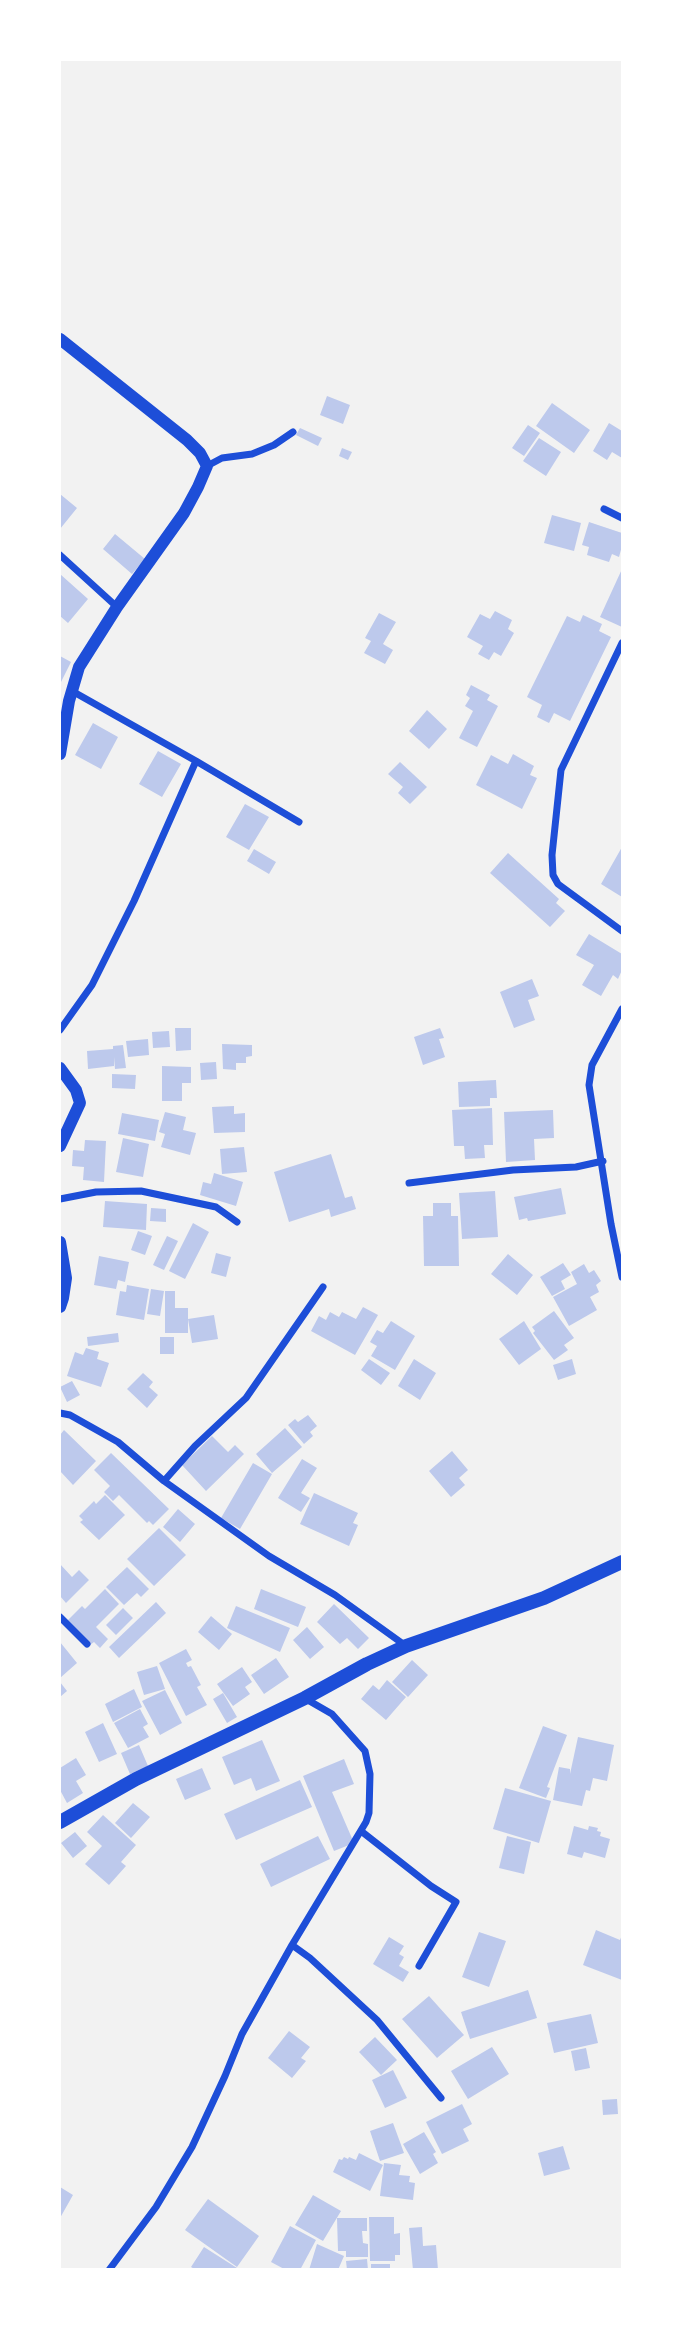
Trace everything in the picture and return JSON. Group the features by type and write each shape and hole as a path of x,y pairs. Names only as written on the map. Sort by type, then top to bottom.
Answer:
{"main road":[{"path":"60,1822 136,1779 305,1698 367,1664 406,1646 534,1601 622,1562"}],"street":[{"path":"60,339 187,439 200,453 207,466"},
{"path":"60,754 79,667 117,607 184,513 207,466 222,458 252,454 274,445 293,432"},
{"path":"604,509 622,518"},
{"path":"60,555 117,607"},
{"path":"622,643 561,770 552,855 553,875 558,884 622,931"},
{"path":"72,691 299,822"},
{"path":"60,1030 92,985 134,901 196,761"},
{"path":"622,1009 592,1065 589,1077 611,1224 622,1278"},
{"path":"60,1068 76,1090 80,1103 60,1146"},
{"path":"409,1183 513,1170 576,1167 603,1161"},
{"path":"60,1199 96,1192 141,1191 216,1208 237,1222"},
{"path":"60,1242 66,1278 60,1307"},
{"path":"164,1481 195,1446 246,1398 323,1287"},
{"path":"60,1413 70,1415 118,1442 164,1481 270,1556 335,1595 406,1646"},
{"path":"60,1617 86,1644"},
{"path":"109,2270 137,2235 192,2147 242,2034 369,1813 370,1773 365,1751 332,1714 305,1698"},
{"path":"361,1831 431,1886 456,1902 419,1966"},
{"path":"292,1945 310,1958 377,2020 441,2098"}],"building":[{"path":"327,396 350,405 343,424 320,415"},
{"path":"552,403 590,430 574,453 536,426"},
{"path":"609,423 622,431 622,458 612,452 607,460 593,451"},
{"path":"528,425 540,433 524,456 512,448"},
{"path":"300,428 322,438 318,446 296,435"},
{"path":"539,438 561,452 546,476 523,461"},
{"path":"342,448 352,452 348,460 339,456"},
{"path":"60,494 77,508 60,529"},
{"path":"552,515 581,523 574,551 544,543"},
{"path":"589,522 622,533 619,557 612,554 609,562 587,555 589,547 582,545"},
{"path":"115,534 145,559 132,574 103,549"},
{"path":"622,569 622,627 600,617"},
{"path":"60,574 88,599 68,623 60,616"},
{"path":"495,611 512,620 508,629 514,633 501,656 494,652 489,660 478,654 483,646 467,637 480,614 490,619"},
{"path":"379,613 396,622 383,644 393,650 385,664 364,653 371,641 365,638"},
{"path":"583,615 602,624 599,631 611,637 570,721 554,713 549,723 537,717 542,705 527,697 567,616 580,622"},
{"path":"60,656 71,662 60,684"},
{"path":"471,685 490,695 487,700 498,706 477,747 459,738 473,711 465,706 470,698 466,695"},
{"path":"427,710 447,729 429,749 409,731"},
{"path":"93,723 118,737 101,769 75,755"},
{"path":"158,751 181,764 162,797 139,784"},
{"path":"513,754 534,766 530,775 537,778 522,809 476,785 491,755 508,764"},
{"path":"400,762 427,787 410,804 398,793 403,787 388,774"},
{"path":"245,804 269,817 249,850 226,837"},
{"path":"622,847 622,897 601,884"},
{"path":"254,849 276,862 269,874 247,861"},
{"path":"508,853 559,899 556,903 565,911 550,927 490,873"},
{"path":"589,934 622,954 622,970 618,979 613,975 601,996 582,985 594,965 576,955"},
{"path":"532,979 539,996 528,1000 535,1020 514,1028 500,992"},
{"path":"175,1028 191,1028 191,1050 176,1051"},
{"path":"440,1028 444,1038 439,1039 445,1057 423,1065 414,1037"},
{"path":"169,1031 170,1047 153,1048 152,1032"},
{"path":"148,1039 149,1055 128,1057 126,1041"},
{"path":"222,1044 252,1045 252,1056 246,1057 246,1063 236,1063 236,1070 223,1069"},
{"path":"123,1045 126,1068 115,1069 114,1057 114,1066 88,1069 87,1051 113,1049 113,1046"},
{"path":"216,1062 217,1079 201,1080 200,1063"},
{"path":"162,1066 191,1067 191,1083 182,1083 182,1101 162,1101"},
{"path":"112,1074 136,1075 135,1089 112,1088"},
{"path":"496,1080 497,1098 490,1098 490,1106 459,1107 458,1082"},
{"path":"234,1106 234,1114 245,1113 245,1132 214,1133 212,1107"},
{"path":"492,1108 493,1145 484,1145 485,1158 465,1159 464,1146 454,1146 452,1110"},
{"path":"553,1110 554,1138 534,1139 535,1160 506,1162 504,1112"},
{"path":"165,1112 186,1117 183,1130 196,1133 190,1155 161,1147 165,1134 159,1132"},
{"path":"122,1113 159,1120 155,1141 118,1134"},
{"path":"123,1138 149,1144 143,1177 116,1172"},
{"path":"85,1140 106,1141 104,1182 83,1180 84,1167 72,1166 73,1150 84,1151"},
{"path":"244,1147 247,1172 222,1174 220,1149"},
{"path":"331,1154 345,1198 352,1196 356,1209 331,1217 329,1209 289,1222 274,1172"},
{"path":"214,1173 243,1182 236,1206 200,1195 203,1182 211,1184"},
{"path":"561,1188 566,1214 528,1221 527,1218 519,1220 514,1197"},
{"path":"495,1191 498,1237 462,1239 459,1193"},
{"path":"105,1201 147,1204 146,1230 103,1227"},
{"path":"433,1203 451,1203 451,1216 458,1216 459,1266 424,1266 423,1216 433,1216"},
{"path":"151,1208 166,1209 166,1222 150,1221"},
{"path":"193,1223 209,1232 185,1279 169,1271"},
{"path":"138,1231 152,1236 145,1255 131,1250"},
{"path":"167,1236 178,1241 164,1270 153,1265"},
{"path":"216,1253 231,1257 226,1277 211,1273"},
{"path":"508,1254 533,1275 517,1295 491,1274"},
{"path":"99,1256 129,1262 125,1282 118,1280 116,1289 94,1285"},
{"path":"563,1263 571,1275 561,1281 565,1289 552,1296 540,1277"},
{"path":"584,1264 589,1273 594,1270 601,1281 596,1285 599,1292 590,1297 597,1310 569,1326 553,1297 577,1284 571,1272"},
{"path":"127,1285 149,1289 144,1320 116,1315 120,1291 126,1292"},
{"path":"151,1289 164,1291 160,1316 147,1314"},
{"path":"165,1291 175,1291 175,1308 188,1308 188,1333 165,1333"},
{"path":"363,1307 378,1315 355,1355 311,1331 319,1316 326,1320 330,1312 339,1317 342,1312 356,1319"},
{"path":"554,1311 574,1338 564,1345 568,1350 554,1360 533,1333 535,1331 532,1327"},
{"path":"214,1315 218,1339 192,1343 188,1319"},
{"path":"391,1321 415,1336 395,1370 371,1356 377,1346 370,1342 377,1330 383,1333"},
{"path":"524,1321 541,1349 519,1365 499,1339"},
{"path":"118,1333 119,1342 88,1346 87,1337"},
{"path":"160,1337 174,1337 174,1354 160,1354"},
{"path":"86,1348 99,1352 97,1359 109,1363 101,1387 67,1376 75,1352 83,1355"},
{"path":"369,1359 390,1373 381,1385 361,1370"},
{"path":"414,1359 436,1373 420,1400 398,1386"},
{"path":"572,1359 576,1374 558,1380 553,1365"},
{"path":"143,1373 153,1382 149,1387 158,1395 147,1408 127,1389"},
{"path":"72,1381 80,1395 67,1402 60,1387"},
{"path":"308,1415 317,1426 310,1432 313,1436 304,1444 288,1425 295,1419 298,1422"},
{"path":"285,1428 302,1447 272,1473 256,1454"},
{"path":"64,1430 96,1461 73,1485 60,1471 60,1435"},
{"path":"212,1436 228,1452 235,1445 244,1454 206,1491 182,1465"},
{"path":"452,1451 468,1470 459,1478 465,1485 451,1497 429,1471"},
{"path":"111,1453 169,1509 153,1525 149,1521 147,1523 119,1495 113,1501 104,1492 110,1486 94,1470"},
{"path":"302,1459 317,1468 301,1493 310,1498 301,1512 278,1498"},
{"path":"253,1463 272,1474 240,1529 221,1518"},
{"path":"314,1493 358,1513 353,1523 358,1525 349,1546 300,1524"},
{"path":"105,1495 125,1515 99,1540 80,1522 83,1520 79,1516 94,1501 96,1504"},
{"path":"178,1509 195,1524 180,1542 163,1527"},
{"path":"159,1528 186,1555 154,1586 127,1559"},
{"path":"60,1564 72,1577 79,1570 89,1580 66,1603 60,1596"},
{"path":"127,1567 149,1589 141,1597 137,1593 124,1605 106,1587"},
{"path":"105,1589 119,1604 96,1627 108,1639 100,1648 94,1642 90,1645 66,1622 82,1606 85,1609"},
{"path":"261,1589 306,1607 298,1627 254,1609"},
{"path":"156,1602 166,1613 119,1658 109,1647"},
{"path":"334,1604 369,1638 358,1649 347,1638 340,1644 317,1622"},
{"path":"236,1606 290,1628 280,1652 227,1628"},
{"path":"123,1608 133,1618 116,1635 106,1625"},
{"path":"211,1616 232,1634 219,1650 198,1632"},
{"path":"307,1627 324,1647 310,1659 293,1640"},
{"path":"60,1642 77,1663 60,1678"},
{"path":"186,1649 192,1660 186,1663 188,1667 191,1666 201,1685 197,1687 207,1705 186,1716 159,1663"},
{"path":"276,1658 289,1677 264,1694 251,1675"},
{"path":"412,1660 428,1675 408,1697 392,1682"},
{"path":"157,1666 165,1689 144,1695 137,1672"},
{"path":"242,1667 252,1682 245,1687 250,1694 233,1706 217,1684"},
{"path":"387,1680 406,1697 386,1720 361,1699 373,1685 379,1690"},
{"path":"60,1682 67,1691 60,1697"},
{"path":"134,1689 142,1707 113,1722 105,1704"},
{"path":"165,1690 182,1723 160,1735 142,1701"},
{"path":"223,1693 237,1717 227,1723 213,1699"},
{"path":"140,1709 148,1724 143,1727 149,1737 128,1748 114,1723"},
{"path":"103,1723 117,1754 99,1762 85,1732"},
{"path":"543,1726 567,1735 547,1787 550,1788 546,1798 519,1788"},
{"path":"578,1737 614,1745 607,1781 593,1778 590,1791 586,1790 582,1806 553,1800 559,1767 570,1769 570,1774"},
{"path":"262,1740 280,1781 256,1791 251,1778 234,1785 222,1757"},
{"path":"139,1745 148,1766 130,1774 121,1753"},
{"path":"76,1758 86,1775 76,1781 83,1793 67,1803 60,1790 60,1768"},
{"path":"344,1759 354,1784 332,1792 354,1843 334,1851 303,1776"},
{"path":"202,1768 211,1789 185,1800 176,1779"},
{"path":"300,1780 312,1807 236,1840 224,1814"},
{"path":"505,1788 551,1801 539,1843 493,1829"},
{"path":"133,1803 150,1817 131,1838 115,1823"},
{"path":"103,1815 136,1845 121,1862 126,1866 109,1885 85,1864 102,1846 87,1832"},
{"path":"574,1826 588,1830 589,1826 598,1828 600,1836 610,1839 605,1858 584,1852 582,1858 567,1854"},
{"path":"75,1832 87,1846 73,1858 61,1843"},
{"path":"318,1836 330,1859 271,1887 260,1864"},
{"path":"507,1836 531,1842 524,1874 499,1868"},
{"path":"596,1930 620,1940 622,1935 622,1980 583,1965"},
{"path":"479,1932 506,1941 489,1987 462,1977"},
{"path":"389,1937 404,1946 399,1954 404,1957 399,1966 409,1972 403,1982 373,1964"},
{"path":"528,1990 537,2018 470,2039 461,2012"},
{"path":"429,1996 464,2035 437,2058 402,2019"},
{"path":"591,2014 598,2043 554,2053 547,2023"},
{"path":"289,2031 310,2047 301,2058 306,2061 292,2078 268,2058"},
{"path":"375,2037 397,2060 381,2075 359,2052"},
{"path":"492,2047 509,2074 468,2099 451,2071"},
{"path":"586,2048 590,2068 575,2071 571,2051"},
{"path":"393,2070 407,2098 385,2108 372,2080"},
{"path":"617,2099 618,2114 603,2115 602,2100"},
{"path":"462,2104 472,2124 463,2129 469,2141 442,2154 426,2122"},
{"path":"393,2123 404,2153 380,2161 370,2131"},
{"path":"424,2132 436,2152 433,2154 438,2163 420,2174 403,2144"},
{"path":"563,2146 570,2169 544,2176 538,2153"},
{"path":"359,2153 383,2165 370,2191 333,2172 339,2159 349,2157 356,2160"},
{"path":"384,2163 401,2165 399,2175 410,2176 409,2182 415,2183 413,2200 380,2196"},
{"path":"60,2187 73,2195 60,2218"},
{"path":"313,2195 341,2211 323,2241 295,2225"},
{"path":"208,2199 259,2236 237,2267 185,2230"},
{"path":"369,2217 394,2217 394,2234 400,2233 400,2255 395,2255 395,2261 370,2261"},
{"path":"337,2218 367,2218 367,2231 362,2231 363,2243 368,2244 368,2257 346,2257 346,2251 338,2251"},
{"path":"290,2226 316,2240 300,2270 286,2270 271,2262"},
{"path":"422,2227 423,2246 436,2245 438,2270 413,2270 409,2228"},
{"path":"317,2244 344,2256 338,2270 309,2270"},
{"path":"204,2247 239,2270 196,2270 191,2267"},
{"path":"367,2259 368,2270 347,2270 346,2261"},
{"path":"371,2264 390,2264 390,2270 371,2270"}]}
